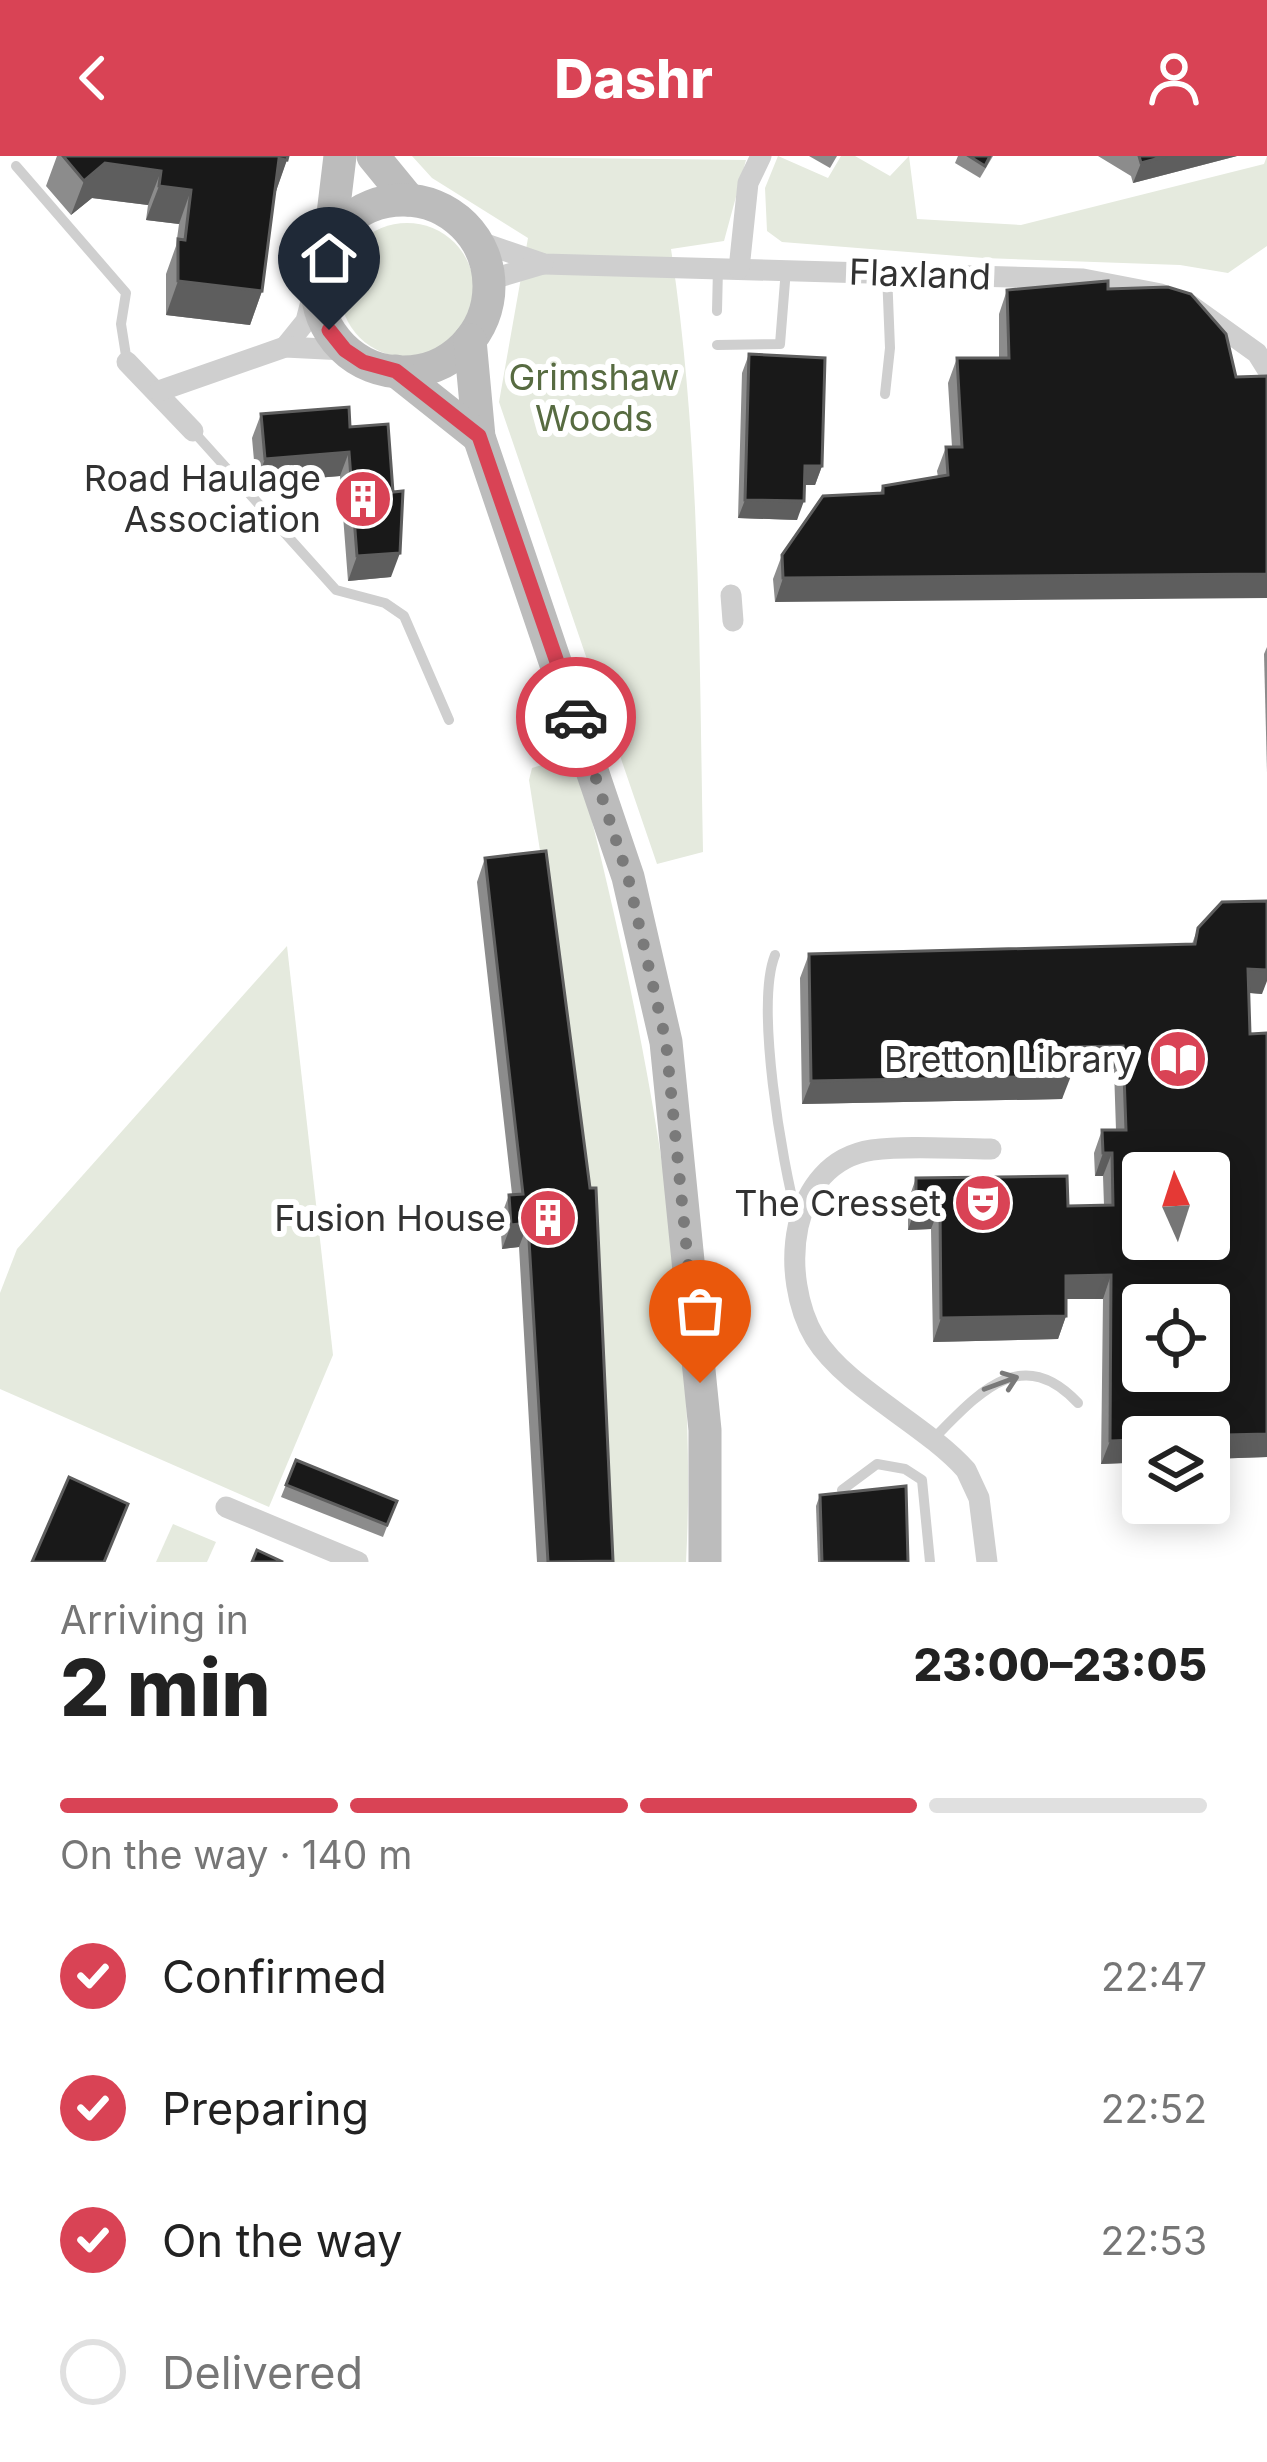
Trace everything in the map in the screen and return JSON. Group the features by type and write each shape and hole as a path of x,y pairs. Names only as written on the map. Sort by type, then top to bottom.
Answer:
{"street":[{"path":"284,347 306,320 330,239 340,156"},
{"path":"373,156 409,200"},
{"path":"728,268 748,183 761,156"},
{"path":"317,278 319,305 345,350 363,362 396,371 430,368 470,340 481,322 489,280 477,242 448,212 409,200 364,208 330,239"},
{"name":"Flaxland","path":"477,242 544,263 1083,279 1174,296 1264,355"},
{"name":"Flaxland","path":"489,280 544,263"},
{"path":"470,340 479,436 628,877 666,1042 705,1430 705,1562"},
{"path":"159,391 284,347 345,350"},
{"path":"127,362 193,431"},
{"path":"396,371 479,436"},
{"path":"731,595 733,621"},
{"path":"987,1562 980,1498 966,1470 816,1340 801,1305 797,1217 807,1196 847,1158 870,1150 991,1149"},
{"path":"226,1507 358,1562"}],"lane":[{"path":"16,166 126,293 121,324 127,362"},
{"path":"717,311 728,268"},
{"path":"717,345 780,344 786,269"},
{"path":"885,394 887,273"},
{"path":"193,431 336,590 385,603 404,616 449,720"},
{"path":"775,955 769,980 772,1057 786,1178 797,1217"},
{"path":"934,1438 983,1389 1003,1379 1042,1377 1078,1403"},
{"path":"842,1490 877,1464 905,1469 922,1480 930,1562"}],"green space":[{"name":"Grimshaw Woods","path":"412,156 746,160 724,241 671,249 693,474 703,852 657,864 499,402 528,238 432,178"},
{"path":"778,156 828,178 841,156 855,156 890,176 909,156 917,219 1021,225 1264,164 1267,156 1267,246 1228,273 1180,265 984,258 782,242 767,231 765,188"},
{"path":"407,223 433,228 455,242 469,264 474,290 469,316 455,338 433,352 407,357 381,352 359,338 345,316 340,290 345,264 359,242 381,228"},
{"path":"564,758 578,766 602,862 662,1161 684,1363 686,1562 606,1562 553,934 529,780 532,768"},
{"path":"287,946 333,1355 269,1507 0,1389 0,1293 17,1249"},
{"path":"173,1524 216,1542 207,1562 156,1562"}],"building":[{"path":"63,156 288,156 279,159 262,291 178,281 178,239 185,240 191,190 159,186 161,171 105,163 84,181"},
{"path":"969,156 990,156 985,166"},
{"path":"1139,156 1167,156 1141,163"},
{"path":"1108,281 1108,289 1168,287 1191,294 1226,334 1236,377 1267,376 1267,574 783,578 782,555 823,496 883,493 883,486 948,475 946,447 962,447 957,358 1009,358 1007,290"},
{"path":"749,354 825,358 822,466 805,466 804,501 745,500"},
{"path":"349,407 350,427 388,424 393,492 403,491 400,553 357,556 349,452 265,459 261,414"},
{"name":"Fusion House","path":"546,851 590,1188 596,1188 613,1561 548,1562 528,1223 511,1225 509,1195 523,1194 485,858"},
{"path":"1267,901 1267,970 1248,969 1250,1034 1267,1033 1267,1434 1230,1435 1230,1416 1122,1416 1122,1440 1110,1441 1111,1275 1066,1276 1066,1316 941,1318 940,1206 916,1206 916,1178 1067,1176 1068,1206 1113,1205 1112,1153 1103,1153 1102,1130 1126,1130 1123,1046 1070,1047 1071,1076 811,1081 809,954 1195,944 1198,928 1222,902"},
{"path":"296,1460 397,1501 387,1525 286,1485"},
{"path":"69,1477 128,1504 104,1562 32,1562"},
{"path":"906,1486 908,1562 822,1562 820,1495"},
{"path":"257,1550 283,1562 252,1562"}],"way so far":[{"path":"576,717 628,877 666,1042 700,1383"}],"place":[{"name":"Road Haulage Association","path":"363,499"},
{"name":"Bretton Library","path":"1178,1059"},
{"name":"The Cresset","path":"983,1203"},
{"name":"Fusion House","path":"548,1218"}],"route":[{"path":"329,330 345,350 363,362 396,371 479,436 576,717"}]}
